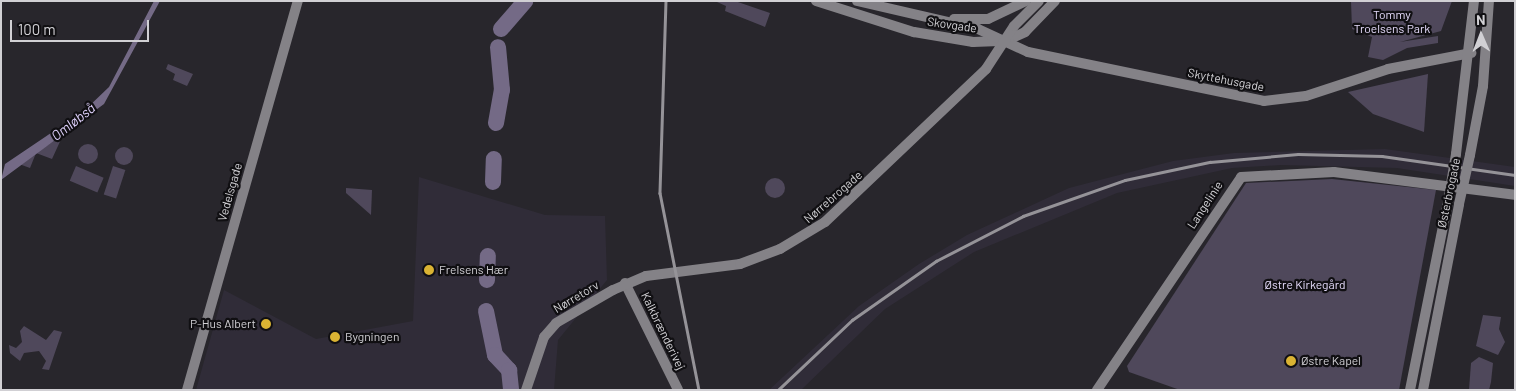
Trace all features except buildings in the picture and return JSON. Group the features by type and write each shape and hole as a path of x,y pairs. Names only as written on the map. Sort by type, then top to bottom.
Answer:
{"main road":[{"name":"Vedelsgade","path":"186,390 298,1"},
{"name":"Skovgade","path":"816,1 917,33 972,42 1006,41"},
{"name":"Skovgade","path":"856,1 926,18 1006,41"},
{"name":"Skovgade","path":"926,18 988,19 1026,1"},
{"name":"Nørrebrogade","path":"625,283 646,276 740,264 805,237 946,109 1039,1"},
{"path":"1006,41 1025,32 1055,1"},
{"name":"Østerbrogade","path":"1423,390 1453,203 1456,154 1471,54 1474,1"},
{"name":"Østerbrogade","path":"1410,390 1453,203 1470,155 1486,54 1489,1"},
{"name":"Skyttehusgade","path":"1006,41 1028,52 1264,101 1306,96 1388,69 1471,54"},
{"name":"Langelinie","path":"1097,390 1241,177 1334,172 1515,195"},
{"name":"Nørretorv","path":"526,390 544,337 556,324 625,283"},
{"name":"Kalkbrænderivej","path":"625,283 678,390"}],"shaded area":[{"path":"1385,149 1515,167 1515,186 1397,168 1281,165 1232,168 1117,193 974,252 885,309 801,390 769,390 859,306 919,264 967,235 1069,188 1173,161 1234,153"},
{"path":"419,177 545,215 605,216 607,280 558,340 554,390 196,390 224,290 316,339 413,321"}],"green space":[{"path":"735,1 770,13 765,27 725,11 726,6 717,2"},
{"name":"Tommy Troelsens Park","path":"1351,1 1452,1 1441,31 1400,42 1438,36 1438,43 1407,48 1383,60 1368,57 1372,37 1352,29"},
{"path":"168,64 193,74 187,86 173,80 175,74 166,69"},
{"path":"1428,74 1424,132 1373,114 1348,92"},
{"path":"63,135 52,159 36,153 30,168 19,164"},
{"path":"88,144 95,147 98,154 95,161 88,164 81,161 78,154 81,147"},
{"path":"124,147 130,150 133,156 130,162 124,165 118,162 115,156 118,150"},
{"path":"76,166 104,178 97,192 70,181"},
{"path":"113,166 125,170 116,199 104,195"},
{"path":"775,178 782,181 785,188 782,195 775,198 768,195 765,188 768,181"},
{"name":"Østre Kirkegård","path":"1332,179 1436,190 1399,390 1180,390 1129,372 1127,366 1246,183"},
{"path":"346,188 372,190 371,215 346,193"},
{"path":"1483,315 1501,317 1499,329 1505,342 1498,355 1476,346"},
{"path":"24,326 46,340 54,330 62,332 49,370 42,369 46,361 39,351 24,353 20,361 10,353 9,345 16,348 22,342 20,331"},
{"path":"1479,357 1493,363 1489,390 1469,390 1471,363"}],"water":[{"name":"Omløbså","path":"154,1 160,1 104,104 1,180 5,164 85,110 109,87"}],"waterway":[{"path":"501,29 525,1"},
{"path":"496,123 502,90 498,47"},
{"path":"493,182 494,159"},
{"path":"487,280 488,256"},
{"path":"486,311 495,355 509,370 511,390"}],"railway":[{"path":"666,1 660,193 699,390"},
{"path":"778,390 852,320 936,261 1023,216 1125,180 1210,162 1298,154 1382,156 1515,175"}],"place":[{"name":"Frelsens Hær","path":"429,270"},
{"name":"P-Hus Albert","path":"266,324"},
{"name":"Bygningen","path":"335,337"},
{"name":"Østre Kapel","path":"1291,361"}]}
